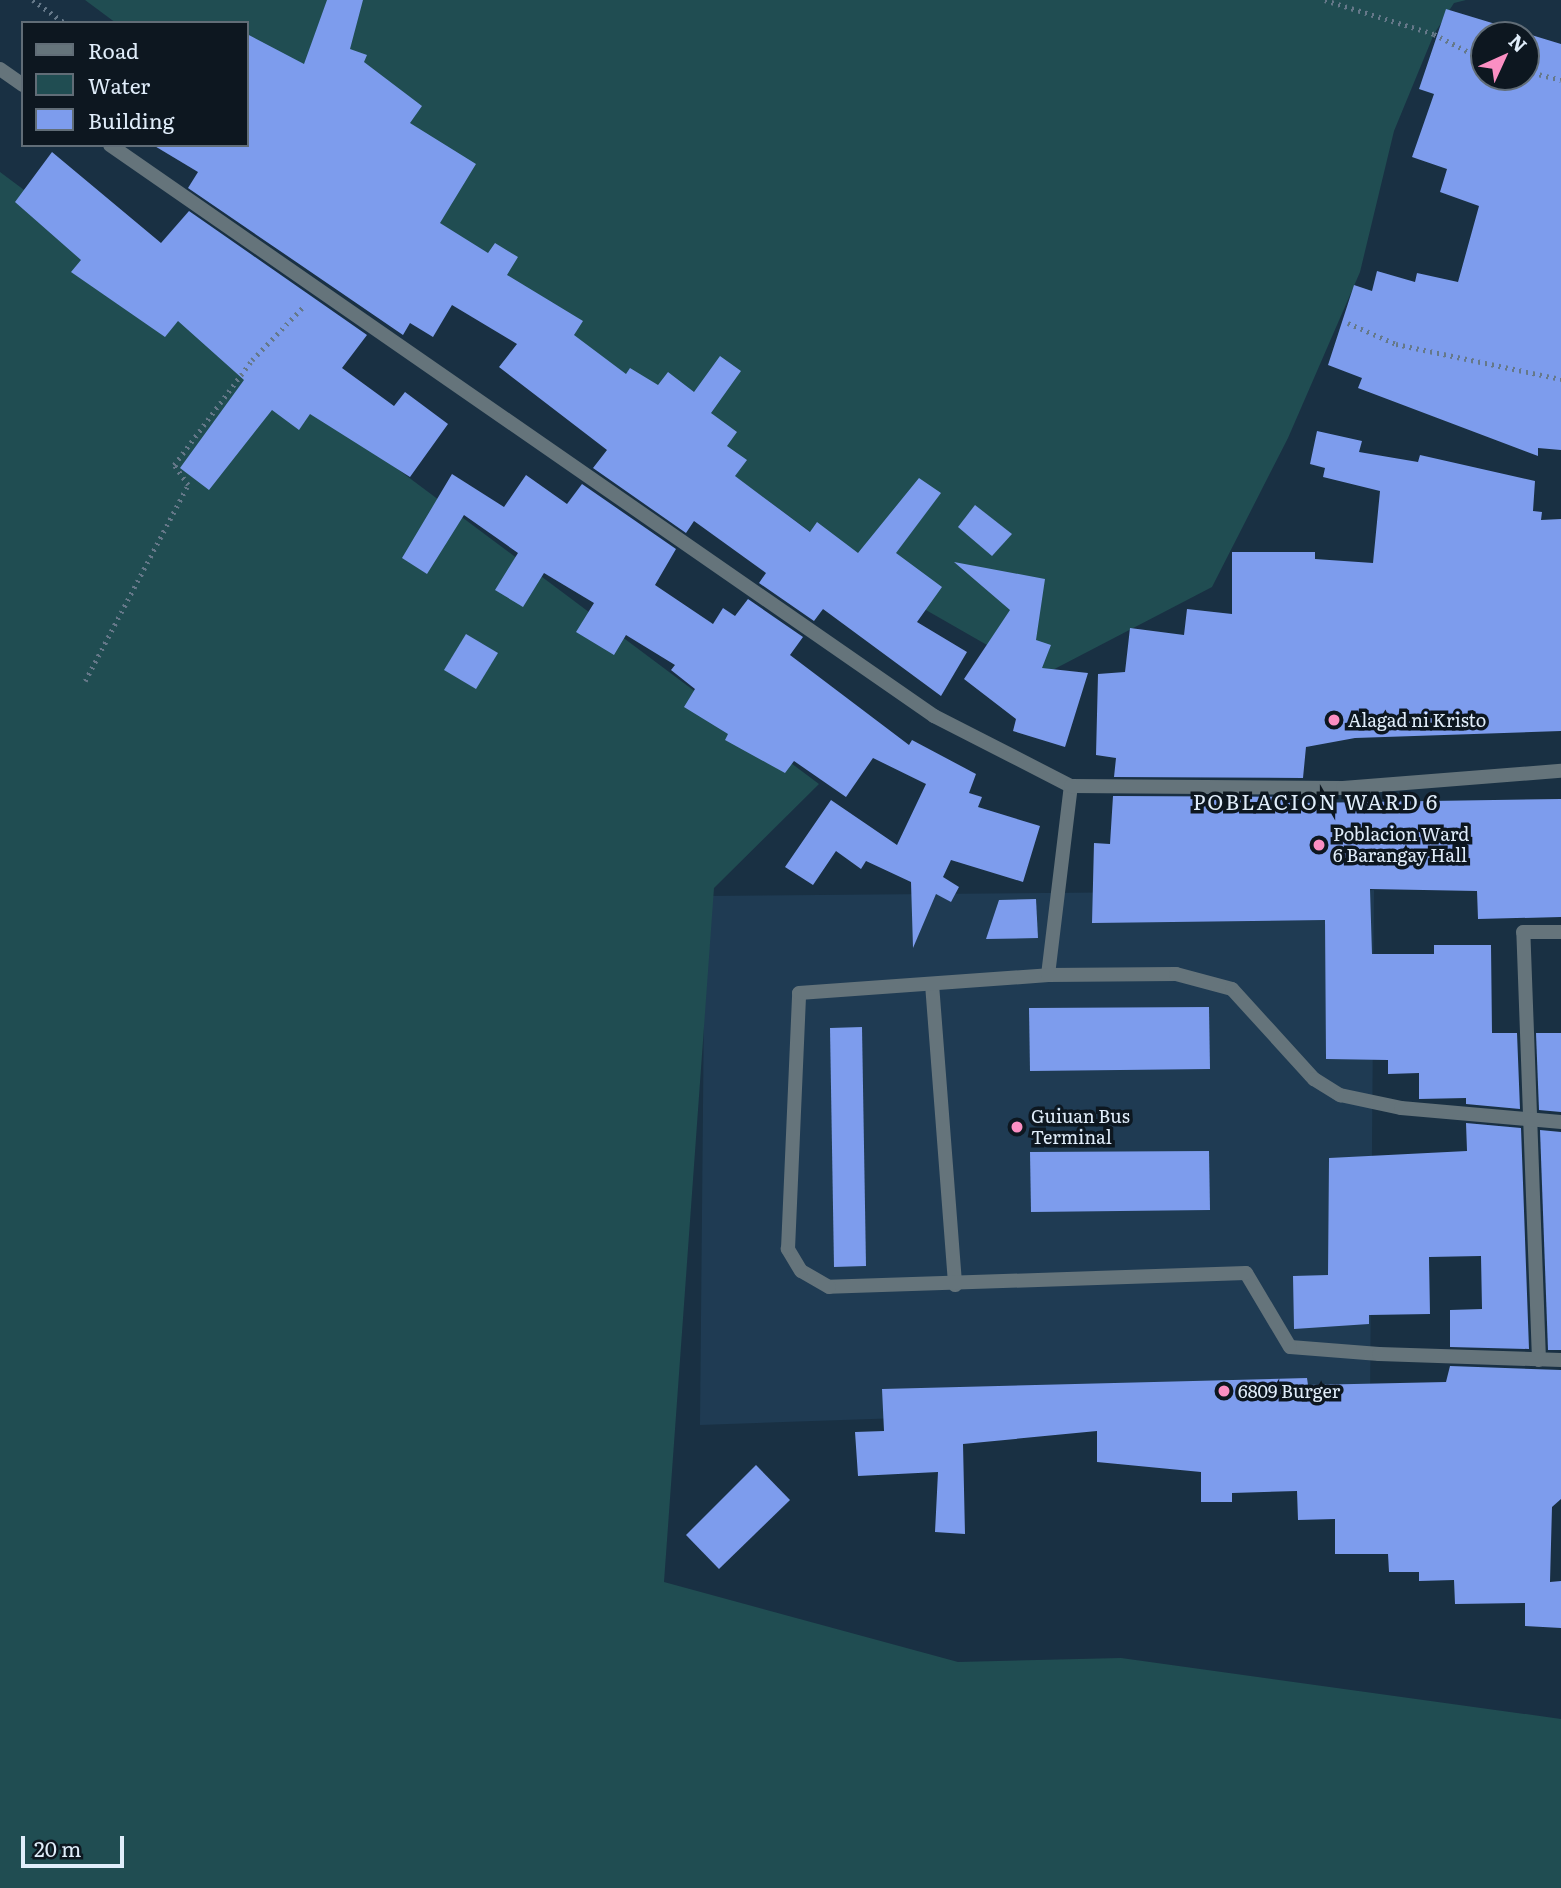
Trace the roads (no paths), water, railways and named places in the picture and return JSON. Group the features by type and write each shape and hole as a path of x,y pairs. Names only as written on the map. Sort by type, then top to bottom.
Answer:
{"street":[{"path":"0,69 21,84"},
{"path":"113,147 934,716 1071,786 1343,788 1561,771"},
{"path":"1048,975 1071,786"},
{"path":"1539,1360 1523,932 1561,932"},
{"path":"1561,1122 1530,1124 1401,1108 1340,1095 1314,1079 1232,989 1175,974 1048,975 799,993 788,1249 801,1271 829,1287 955,1285 1246,1273 1290,1347 1379,1354 1561,1360"},
{"path":"932,984 955,1285"}],"water":[{"path":"85,0 1466,0 1454,3 1434,34 1394,131 1360,272 1288,438 1212,587 1041,676 884,586 248,119 248,21 113,21"},
{"path":"0,172 819,784 714,888 664,1582 958,1662 1121,1658 1561,1719 1561,1888 0,1888"}],"place":[{"name":"Alagad ni Kristo","path":"1334,720"},
{"name":"Poblacion Ward 6 Barangay Hall","path":"1319,845"},
{"name":"Guiuan Bus Terminal","path":"1017,1127"},
{"name":"6809 Burger","path":"1224,1391"}],"district":[{"name":"POBLACION WARD 6","path":"1316,801"}]}
